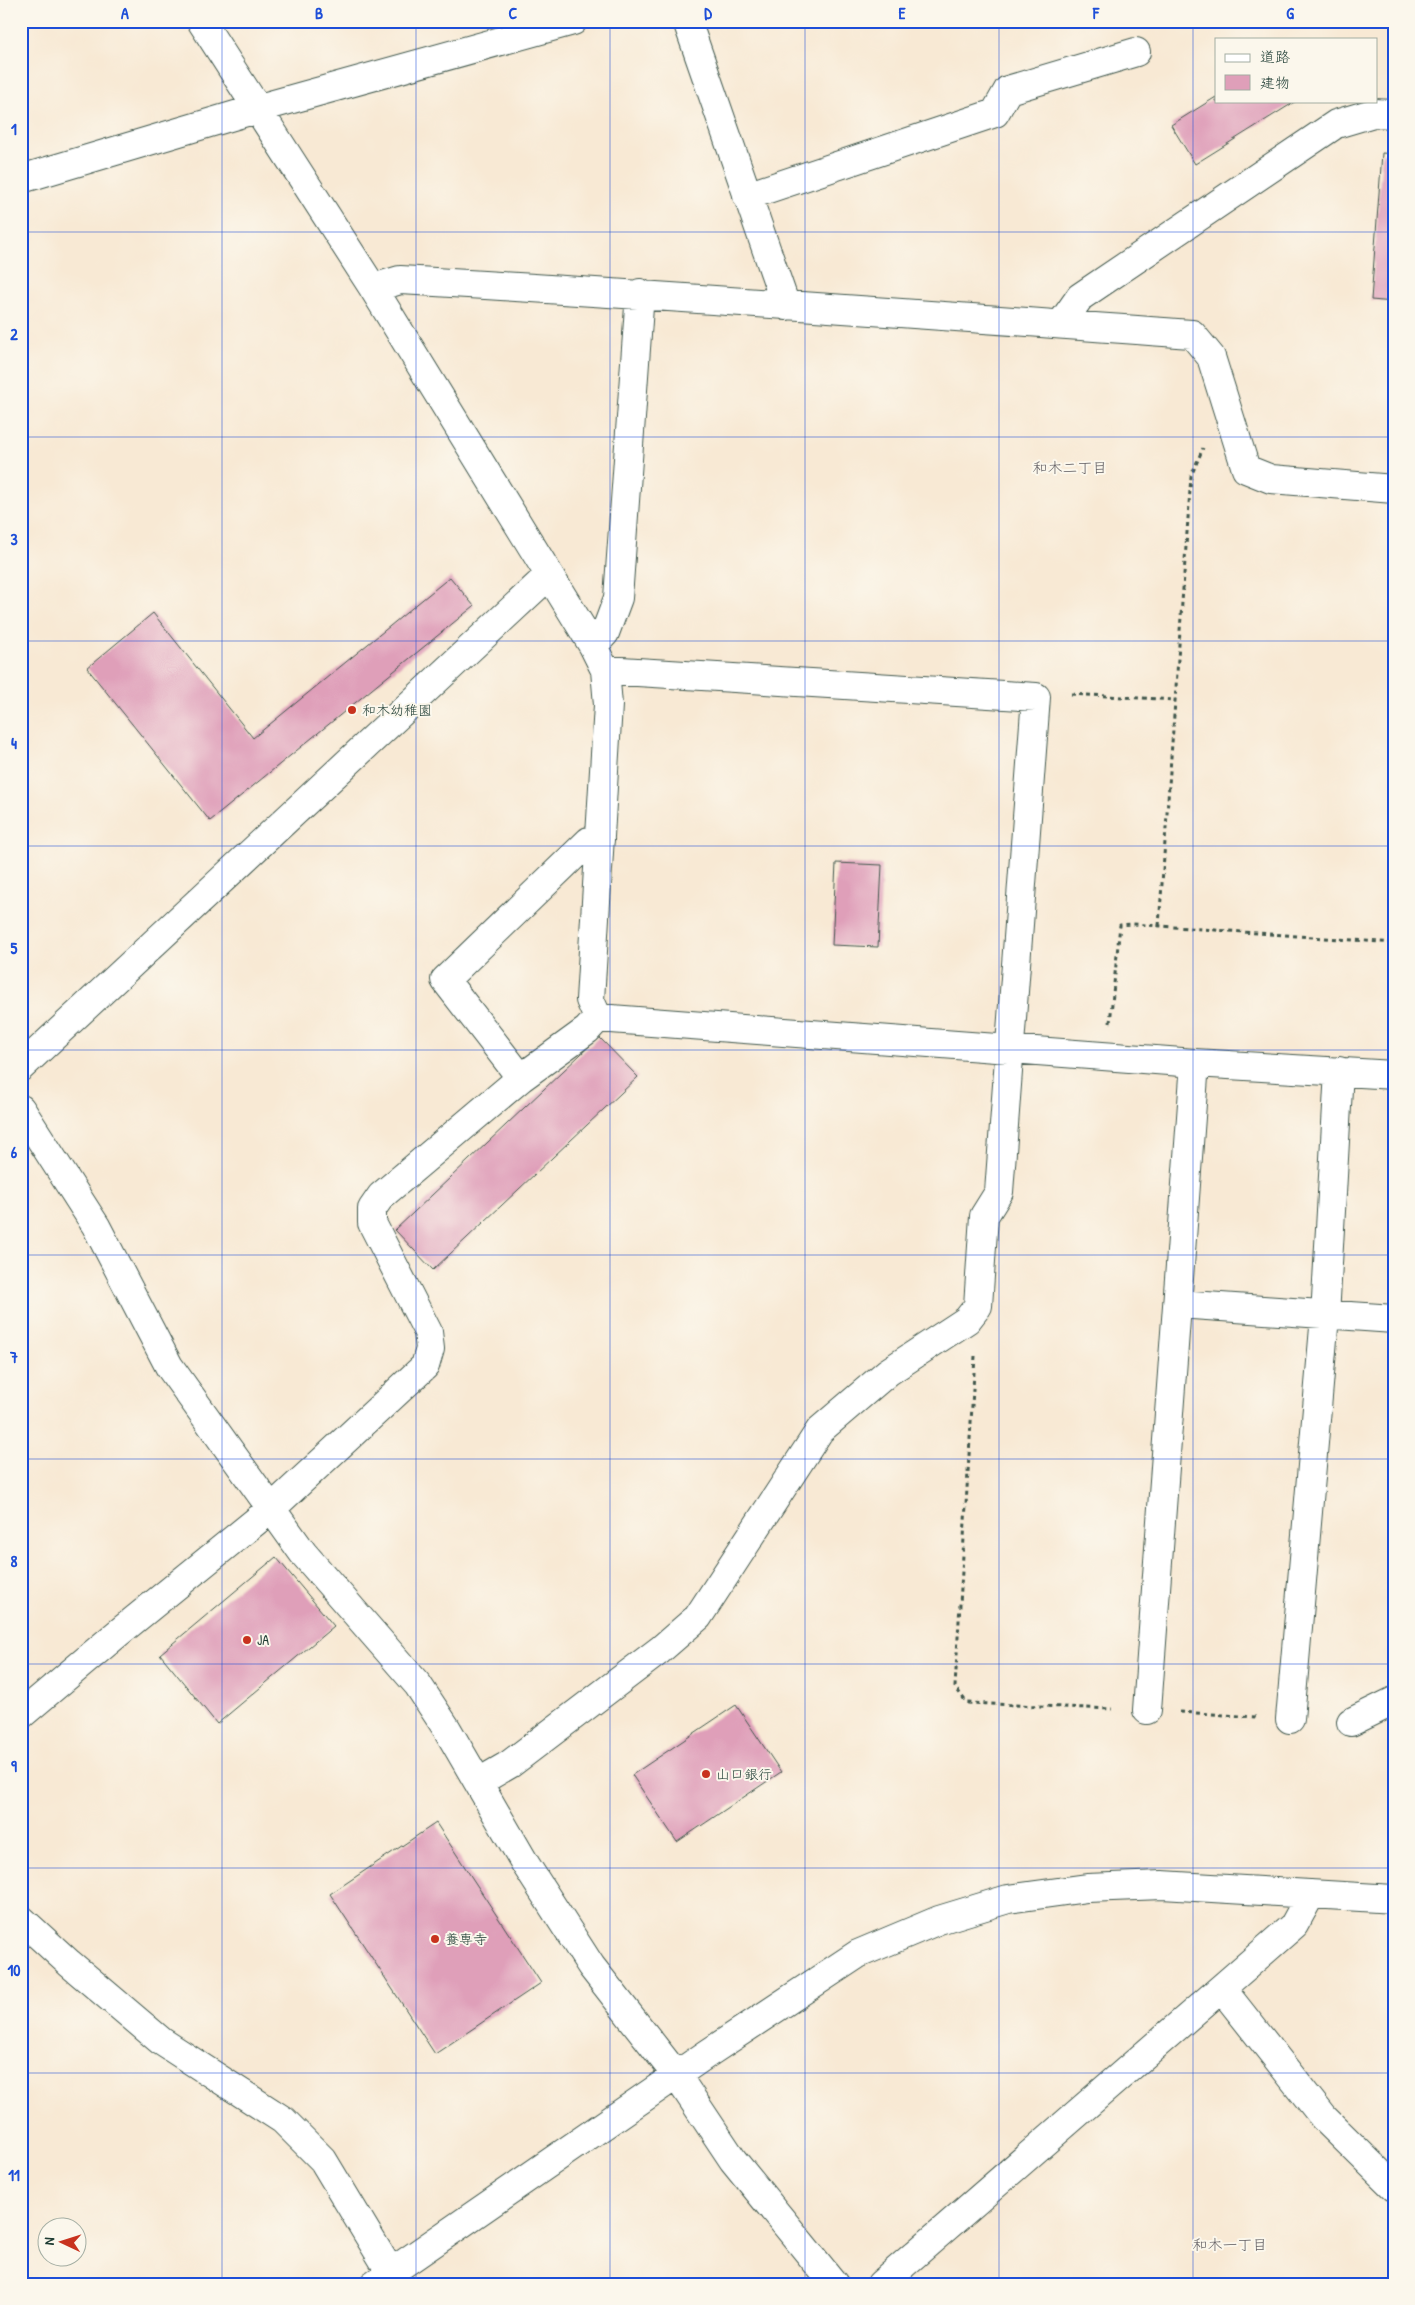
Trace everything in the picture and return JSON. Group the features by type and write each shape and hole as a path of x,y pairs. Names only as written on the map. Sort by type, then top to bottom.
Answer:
{"street":[{"path":"201,21 373,288 593,646 605,670 608,705 590,1000 598,1018"},
{"path":"21,179 256,109 573,21"},
{"path":"687,21 786,306"},
{"path":"747,196 995,114 1008,90 1136,52"},
{"path":"1061,324 1080,297 1336,124 1373,113 1394,114"},
{"path":"373,288 400,280 640,293 786,306 1192,334 1211,357 1246,469 1271,479 1394,488"},
{"path":"593,646 605,633 618,598 640,293"},
{"path":"21,1067 549,575"},
{"path":"479,1782 510,1764 660,1650 698,1617 820,1430 888,1372 967,1320 978,1306 984,1216 999,1192 1036,697 605,670"},
{"path":"521,1078 445,980 590,840 600,840"},
{"path":"598,1018 1195,1063 1394,1075"},
{"path":"21,1715 271,1509 425,1366 430,1349 428,1332 372,1222 372,1209 381,1196 521,1078 588,1030 598,1018"},
{"path":"1147,1710 1195,1063"},
{"path":"1290,1718 1325,1316 1339,1071"},
{"path":"21,1109 96,1226 169,1366 303,1553 418,1685 448,1729 526,1865 591,1966 677,2076 733,2160 834,2284"},
{"path":"1178,1304 1325,1316 1394,1319"},
{"path":"1351,1722 1394,1701"},
{"path":"21,1919 69,1963 162,2041 283,2120 323,2160 383,2278 858,1954 939,1920 1008,1899 1087,1888 1162,1885 1394,1899"},
{"path":"881,2284 1294,1925 1312,1894"},
{"path":"1222,1989 1324,2118 1394,2187"}],"path":[{"path":"1159,926 1191,476 1209,433 1230,420"},
{"path":"1036,697 1052,692 1176,700"},
{"path":"1107,1056 1120,925 1159,926 1394,943"},
{"path":"967,1320 977,1329 955,1687 967,1703 1290,1718"}],"building":[{"path":"1215,98 1215,102 1294,102 1195,164 1171,125"},
{"path":"1382,153 1394,154 1394,302 1371,300"},
{"path":"450,577 474,606 210,821 87,668 153,613 253,738"},
{"path":"836,863 882,865 878,947 832,945"},
{"path":"599,1037 638,1077 433,1270 395,1230"},
{"name":"JA","path":"276,1557 334,1626 217,1724 160,1654"},
{"name":"山口銀行","path":"736,1705 781,1772 677,1842 632,1775"},
{"name":"養専寺","path":"436,1823 541,1983 435,2054 330,1894"}],"place":[{"name":"和木幼稚園","path":"352,710"},
{"name":"JA","path":"247,1640"},
{"name":"山口銀行","path":"706,1774"},
{"name":"養専寺","path":"435,1939"}],"district":[{"name":"和木二丁目","path":"1070,468"},
{"name":"和木一丁目","path":"1230,2245"}]}
